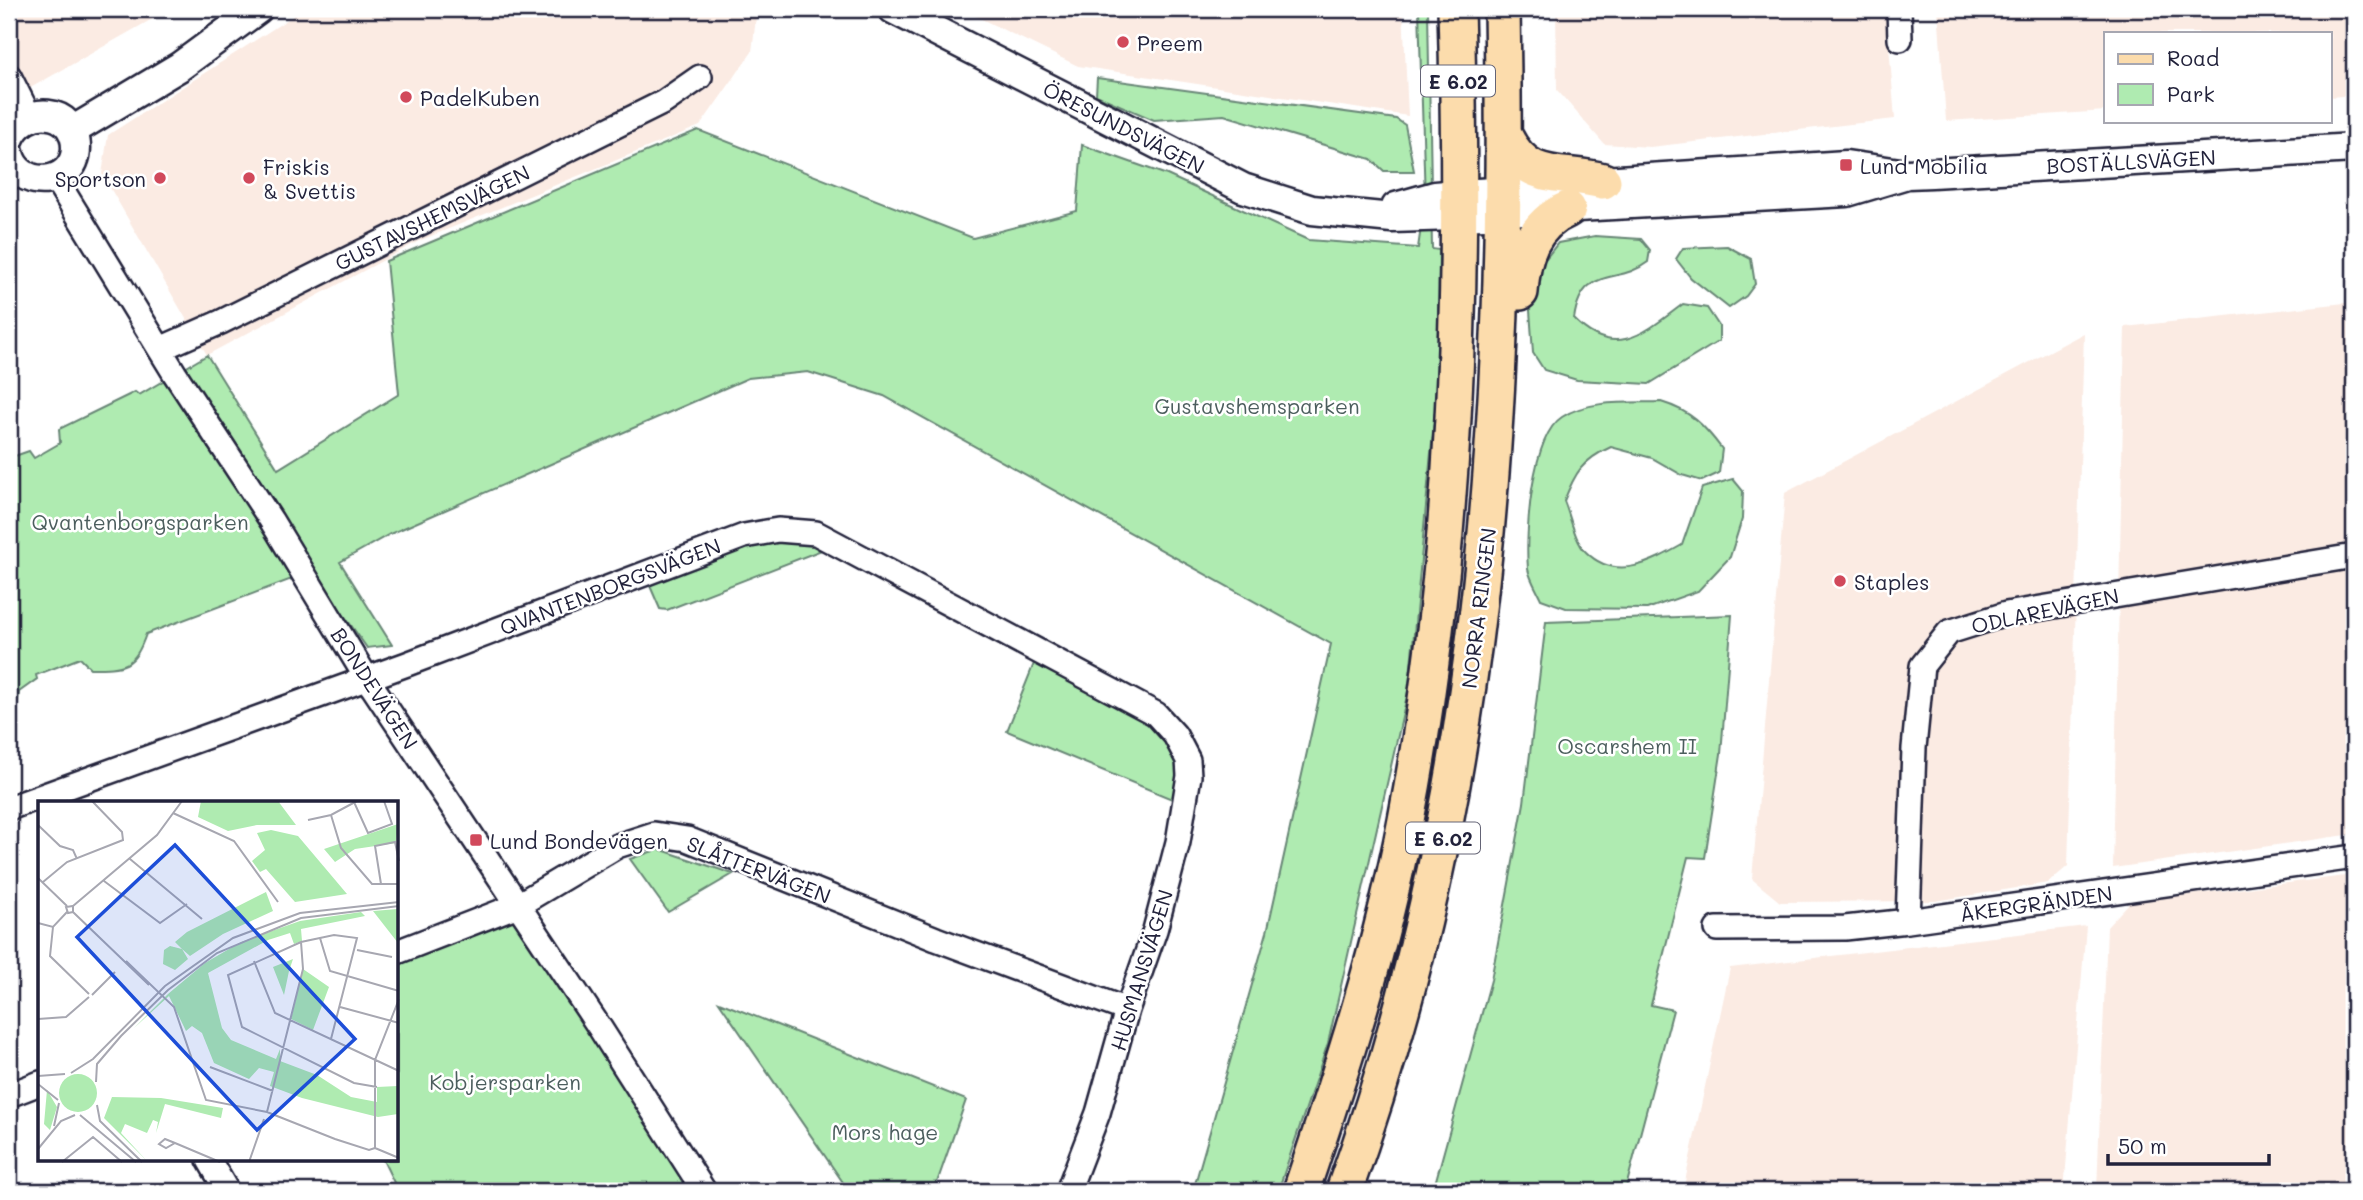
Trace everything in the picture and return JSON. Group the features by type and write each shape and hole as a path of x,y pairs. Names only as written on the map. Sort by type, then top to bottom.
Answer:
{"main road":[{"name":"NORRA RINGEN","path":"1344,1191 1400,1018 1430,901 1446,825 1476,638 1497,395 1483,208 1460,153 1456,9"},
{"name":"NORRA RINGEN","path":"1301,1191 1373,959 1406,821 1434,635 1483,208 1505,137 1502,9"},
{"path":"1505,137 1518,156 1539,171 1603,181"},
{"path":"1497,395 1515,366 1523,256 1542,228 1568,209"}],"street":[{"path":"72,131 178,67 258,9"},
{"name":"ÖRESUNDSVÄGEN","path":"893,9 1242,188 1312,210 1364,214 1483,208"},
{"path":"1899,9 1900,39"},
{"path":"9,76 30,116"},
{"name":"GUSTAVSHEMSVÄGEN","path":"160,349 222,322 664,102 700,77"},
{"path":"52,115 72,131 74,158 70,166 55,178 32,180 10,157 20,121 30,116 52,115"},
{"name":"BOSTÄLLSVÄGEN","path":"1483,208 1586,187 1603,181 1846,165 1907,174 2354,148"},
{"name":"BOSTÄLLSVÄGEN","path":"1483,208 1568,209 1847,192 1907,174"},
{"name":"BONDEVÄGEN","path":"55,178 160,349 271,520 366,677 704,1191"},
{"name":"QVANTENBORGSVÄGEN","path":"9,808 407,664 686,555 744,536 790,530 816,533 855,552 1144,707 1168,726 1180,745"},
{"name":"ODLAREVÄGEN","path":"1908,921 1914,748 1922,666 1949,632 2006,614 2354,556"},
{"name":"HUSMANSVÄGEN","path":"1068,1191 1098,1113 1127,1010 1155,930 1178,842 1189,776 1188,760 1180,745"},
{"name":"SLÅTTERVÄGEN","path":"399,951 517,905 617,846 654,834 687,839 936,939 1127,1010"},
{"name":"ÅKERGRÄNDEN","path":"1717,929 1845,928 1908,921 2354,857"},
{"path":"9,1095 38,1084"},
{"path":"210,1162 227,1191"}],"shaded area":[{"path":"9,9 170,9 9,100"},
{"path":"304,9 757,9 752,52 700,126 419,241 207,355 102,174 108,135"},
{"path":"961,9 1403,9 1408,116 1078,66"},
{"path":"1556,9 1886,9 1895,119 1650,147 1604,144 1557,90"},
{"path":"1938,9 2354,9 2354,95 2332,97 2332,32 2104,32 2104,111 1946,121"},
{"path":"2354,302 2354,834 2113,868 2125,327"},
{"path":"2084,333 2068,866 2048,883 1935,901 1780,902 1752,879 1785,493"},
{"path":"2354,875 2354,1191 2097,1191 2107,927 2130,902"},
{"path":"2086,926 2064,1191 1683,1191 1730,968"}],"green space":[{"name":"Gustavshemsparken","path":"1419,9 1428,9 1432,249 1439,250 1437,389 1409,687 1328,1043 1278,1191 1193,1191 1267,932 1331,644 884,396 808,372 748,378 390,534 340,562 392,645 367,648 313,571 146,634 137,654 127,664 90,668 80,658 36,675 37,679 19,692 16,713 9,718 9,458 29,451 34,458 60,443 59,429 135,392 139,395 207,355 278,469 399,394 386,261 698,130 973,238 1077,211 1082,145 1167,175 1308,240 1418,248 1425,200"},
{"path":"1097,78 1396,119 1405,125 1414,171 1384,171 1371,159 1224,115 1154,120 1096,95"},
{"path":"1595,236 1641,239 1650,250 1648,262 1636,269 1593,283 1585,290 1578,302 1574,319 1589,332 1603,338 1630,338 1656,324 1683,304 1707,308 1719,326 1719,341 1649,384 1577,380 1544,370 1533,353 1530,310 1536,271 1558,243"},
{"path":"1727,246 1751,259 1755,284 1746,296 1729,308 1691,278 1676,259 1683,248"},
{"path":"1661,402 1689,414 1715,440 1722,449 1719,473 1702,481 1682,475 1652,458 1611,447 1586,462 1564,501 1576,535 1586,552 1609,566 1646,563 1682,545 1702,488 1733,479 1743,491 1742,519 1730,557 1698,591 1647,609 1566,608 1541,599 1528,569 1529,511 1537,465 1543,444 1552,428 1562,417 1585,407 1610,403"},
{"path":"744,536 837,544 667,610 660,609 644,572"},
{"name":"Oscarshem II","path":"1732,615 1721,754 1705,858 1688,857 1651,1005 1673,1010 1625,1191 1433,1191 1491,980 1524,803 1546,622"},
{"path":"1039,651 1175,735 1184,804 1007,731"},
{"path":"659,849 733,874 668,912 630,859"},
{"name":"Kobjersparken","path":"518,905 704,1191 398,1191 384,1162 399,1162 399,951"},
{"name":"Mors hage","path":"719,1002 966,1100 934,1191 849,1191"}],"place":[{"name":"Preem","path":"1123,42"},
{"name":"PadelKuben","path":"406,97"},
{"name":"Lund Mobilia","path":"1846,165"},
{"name":"Sportson","path":"160,178"},
{"name":"Friskis & Svettis","path":"249,178"},
{"name":"Staples","path":"1840,581"},
{"name":"Lund Bondevägen","path":"476,840"}],"park label":[{"name":"Qvantenborgsparken","path":"140,521"}]}
